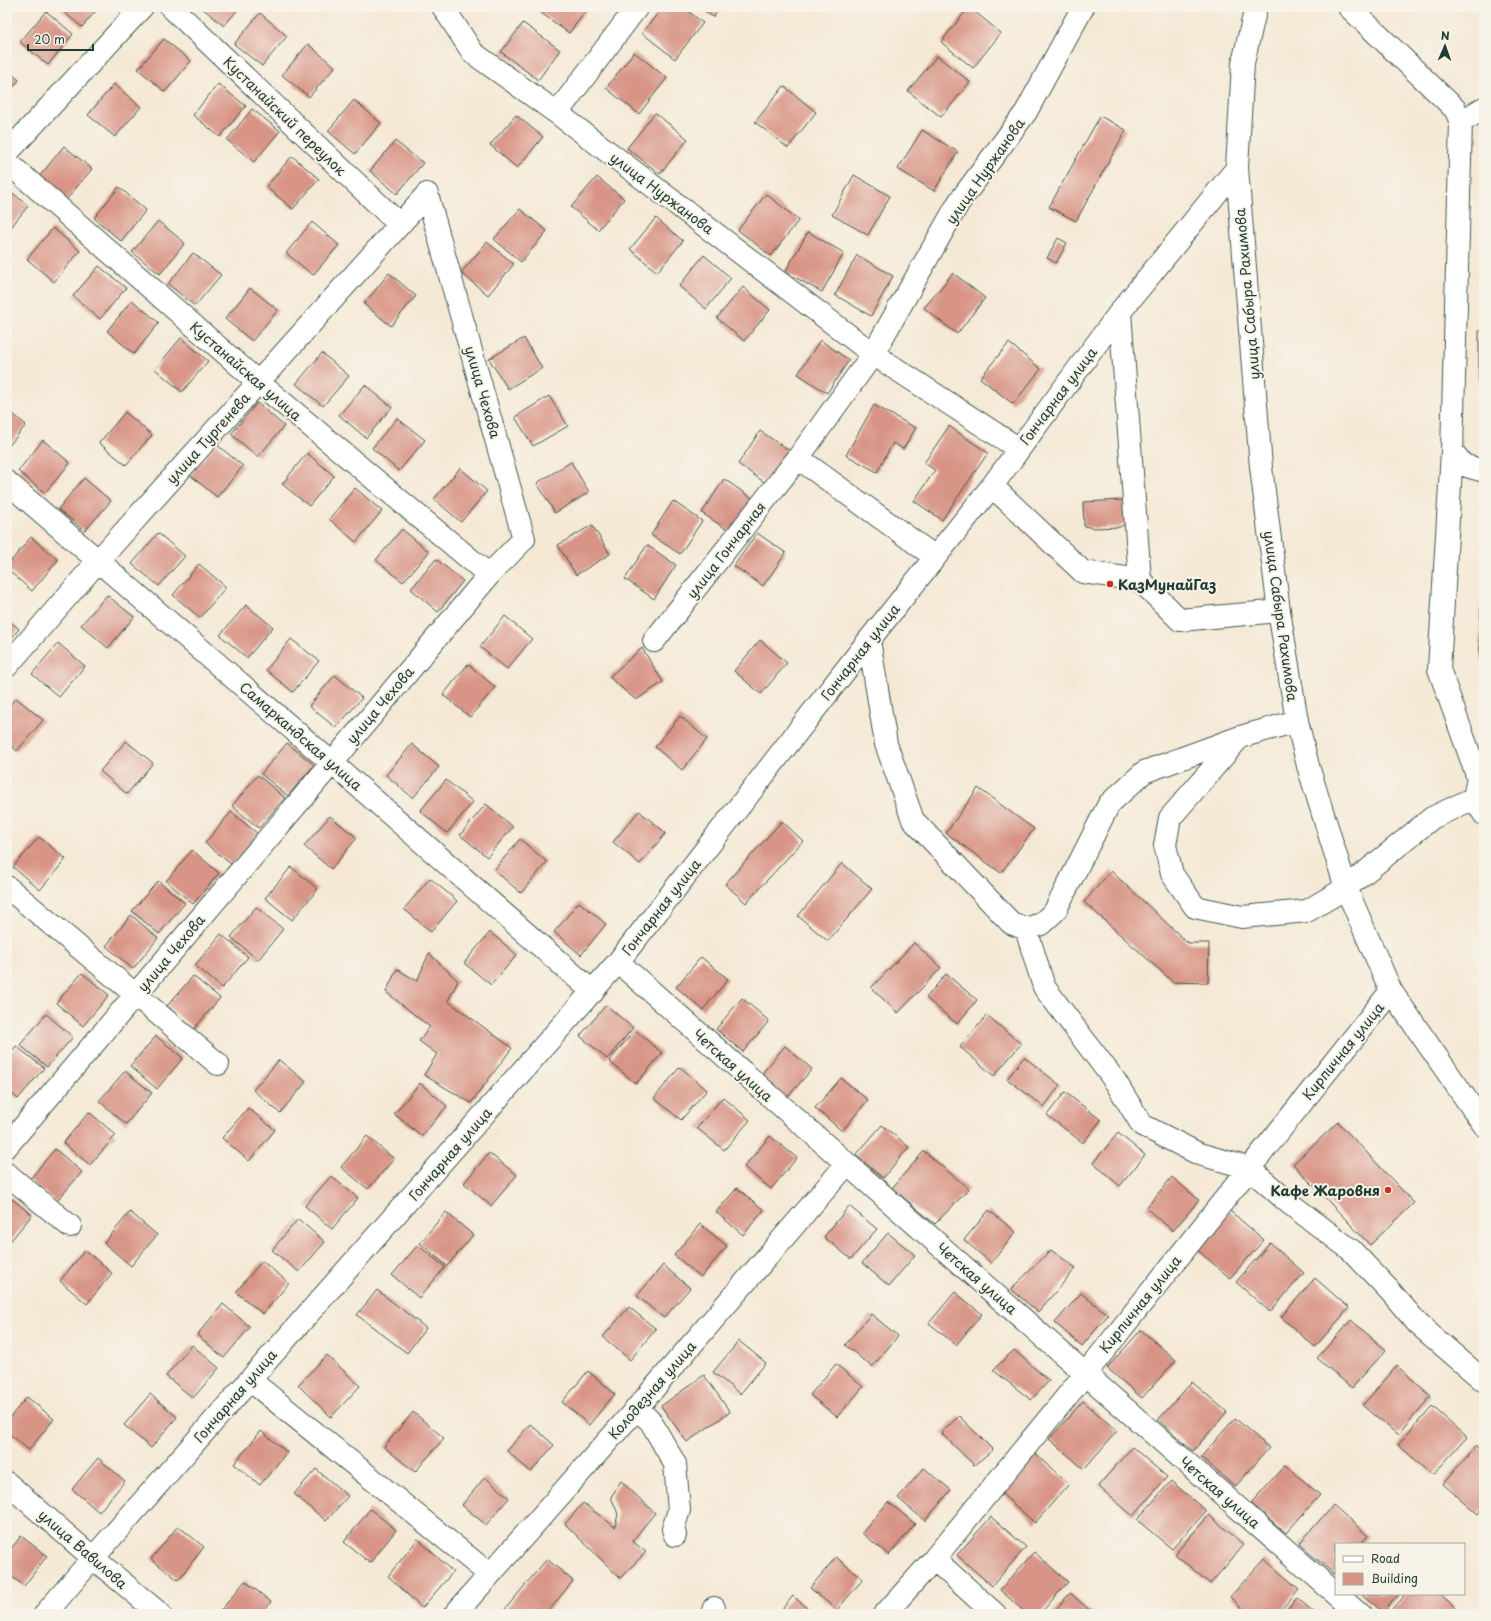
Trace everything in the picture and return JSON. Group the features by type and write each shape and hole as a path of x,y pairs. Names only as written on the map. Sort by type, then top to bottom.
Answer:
{"street":[{"path":"7,153 142,7"},
{"name":"Кустанайский переулок","path":"171,7 399,224"},
{"name":"улица Нуржанова","path":"443,7 473,53 557,113 873,354 1019,448"},
{"path":"557,113 637,7"},
{"name":"улица Нуржанова","path":"873,354 960,202 1026,112 1083,7"},
{"name":"улица Сабыра Рахимова","path":"1256,7 1243,63 1237,168 1261,467 1279,611 1297,721 1308,766 1346,888 1391,991 1484,1125"},
{"path":"1240,737 1170,818 1165,845 1172,874 1195,907 1242,917 1307,911 1346,888 1432,818 1479,806 1478,778 1439,669 1452,450 1461,122 1455,109 1349,7"},
{"path":"1461,122 1484,108"},
{"name":"Кустанайская улица","path":"7,162 258,382 489,575"},
{"name":"Гончарная улица","path":"45,1614 92,1558 618,962 869,640 992,486 1120,312 1237,168"},
{"name":"улица Тургенева","path":"7,666 98,561 427,194"},
{"name":"улица Чехова","path":"7,1146 332,763 489,575 524,539 427,194"},
{"path":"1120,312 1140,580"},
{"name":"улица Гончарная","path":"654,642 798,458 873,354"},
{"path":"1452,450 1463,466 1484,471"},
{"path":"798,458 935,557"},
{"name":"Самаркандская улица","path":"7,482 332,763 593,992"},
{"path":"992,486 1083,572 1140,580 1180,620 1279,611"},
{"path":"869,640 886,744 913,820 1011,923 1026,929 1041,924 1055,911 1109,804 1144,772 1240,737 1297,721"},
{"path":"7,887 135,996 218,1064"},
{"path":"1026,929 1044,987 1115,1081 1142,1125 1199,1154 1249,1168 1290,1203 1351,1250 1390,1291 1418,1324 1484,1381"},
{"name":"Четская улица","path":"618,962 846,1165 1086,1373 1335,1593"},
{"name":"Кирпичная улица","path":"885,1614 934,1559 1086,1373 1391,991"},
{"name":"Колодезная улица","path":"455,1614 637,1408 846,1165"},
{"path":"7,1174 70,1226"},
{"path":"250,1380 489,1574"},
{"path":"637,1408 651,1422 675,1464 679,1510 673,1529 675,1535"},
{"name":"улица Вавилова","path":"7,1483 92,1558 160,1614"},
{"path":"934,1559 995,1614"},
{"name":"Четская улица","path":"1337,1595 1359,1614"}],"building":[{"path":"58,7 99,7 82,27"},
{"path":"201,7 240,7 224,26"},
{"path":"533,7 589,7 569,33"},
{"path":"663,7 683,7 703,23 675,59 642,33"},
{"path":"700,7 721,7 713,17"},
{"path":"969,7 1001,33 973,68 941,42"},
{"path":"46,11 73,34 48,65 20,42"},
{"path":"260,13 287,36 262,66 234,44"},
{"path":"523,23 560,50 538,80 501,52"},
{"path":"164,39 191,61 165,92 138,69"},
{"path":"308,44 335,67 309,97 282,75"},
{"path":"634,52 667,78 639,114 606,88"},
{"path":"937,56 970,82 941,117 908,91"},
{"path":"7,70 19,80 7,95"},
{"path":"114,84 141,107 115,137 88,115"},
{"path":"218,84 246,106 220,137 193,115"},
{"path":"784,86 816,112 788,148 755,122"},
{"path":"354,100 381,123 355,154 328,131"},
{"path":"252,109 280,131 254,162 227,140"},
{"path":"655,113 688,139 660,174 627,148"},
{"path":"516,115 543,137 517,168 490,145"},
{"path":"1100,116 1126,130 1076,221 1049,207"},
{"path":"922,130 958,152 934,191 898,169"},
{"path":"395,141 423,163 397,194 370,171"},
{"path":"64,146 92,169 66,200 39,177"},
{"path":"292,156 319,179 293,209 266,187"},
{"path":"854,175 890,196 868,235 832,215"},
{"path":"597,177 624,199 598,230 571,207"},
{"path":"119,187 146,210 121,241 94,218"},
{"path":"7,188 28,206 7,232"},
{"path":"766,194 799,220 771,256 738,230"},
{"path":"520,209 547,231 521,262 494,239"},
{"path":"656,218 683,241 657,272 630,249"},
{"path":"158,221 185,243 160,274 132,252"},
{"path":"312,222 339,245 313,275 286,253"},
{"path":"53,228 80,251 54,282 27,259"},
{"path":"808,232 844,253 822,292 785,272"},
{"path":"1058,238 1067,243 1056,263 1047,258"},
{"path":"487,242 514,264 488,295 461,273"},
{"path":"193,253 221,275 195,306 168,284"},
{"path":"704,255 731,278 706,309 679,286"},
{"path":"857,255 893,276 871,316 835,295"},
{"path":"99,266 126,288 100,319 73,296"},
{"path":"389,273 416,296 391,326 364,304"},
{"path":"953,273 985,298 957,334 924,308"},
{"path":"743,287 770,310 744,341 717,318"},
{"path":"250,288 278,310 252,341 225,319"},
{"path":"132,300 159,323 134,354 107,331"},
{"path":"1479,331 1484,331 1484,381 1479,381"},
{"path":"181,338 208,361 182,392 155,369"},
{"path":"524,338 542,368 508,389 489,359"},
{"path":"820,340 849,360 827,393 798,374"},
{"path":"1009,343 1041,369 1013,404 980,378"},
{"path":"322,353 349,376 323,406 296,384"},
{"path":"365,385 392,407 366,438 339,415"},
{"path":"549,396 568,426 533,446 515,417"},
{"path":"257,403 284,426 258,457 231,434"},
{"path":"874,405 916,428 903,449 893,443 877,472 846,455"},
{"path":"7,409 26,425 7,448"},
{"path":"125,412 152,435 126,465 99,443"},
{"path":"397,418 425,440 399,471 372,448"},
{"path":"949,426 988,453 942,520 914,501 935,470 924,463"},
{"path":"760,431 790,451 767,484 738,464"},
{"path":"43,440 70,463 45,493 18,471"},
{"path":"216,444 243,466 217,497 190,475"},
{"path":"307,453 334,476 309,506 282,484"},
{"path":"571,462 589,492 555,513 537,483"},
{"path":"460,468 487,491 461,522 434,499"},
{"path":"84,478 111,501 85,531 58,509"},
{"path":"724,479 753,499 731,532 702,513"},
{"path":"355,488 382,511 356,542 329,519"},
{"path":"1124,500 1127,523 1120,527 1094,528 1084,526 1083,502"},
{"path":"673,501 702,521 680,554 651,535"},
{"path":"592,525 610,554 576,575 558,545"},
{"path":"402,529 429,552 403,582 376,560"},
{"path":"158,533 185,556 159,586 132,564"},
{"path":"757,533 786,553 763,586 734,566"},
{"path":"31,537 58,560 32,591 7,569 7,566"},
{"path":"647,545 676,565 654,599 625,579"},
{"path":"436,559 463,581 438,612 411,589"},
{"path":"199,564 226,587 200,618 173,595"},
{"path":"107,595 134,617 108,648 81,625"},
{"path":"1481,604 1484,604 1484,663 1480,654"},
{"path":"246,605 273,627 247,658 220,635"},
{"path":"505,616 532,639 507,669 480,647"},
{"path":"7,619 19,629 7,643"},
{"path":"291,639 319,661 293,692 266,670"},
{"path":"760,640 787,663 761,694 734,671"},
{"path":"58,643 85,666 59,697 32,674"},
{"path":"642,648 663,682 636,700 609,677"},
{"path":"468,664 495,687 470,717 443,695"},
{"path":"335,675 362,698 336,728 309,706"},
{"path":"16,698 43,720 17,751 7,742 7,708"},
{"path":"680,716 707,739 682,770 655,747"},
{"path":"126,741 153,763 127,794 100,771"},
{"path":"287,743 314,765 288,796 261,774"},
{"path":"412,744 439,767 413,798 386,775"},
{"path":"258,775 285,798 259,828 232,806"},
{"path":"446,780 473,802 447,833 420,811"},
{"path":"978,788 1034,829 1001,873 946,833"},
{"path":"486,804 513,827 487,857 460,835"},
{"path":"639,811 666,833 640,864 613,842"},
{"path":"231,812 258,834 232,865 205,843"},
{"path":"330,816 357,838 331,869 304,846"},
{"path":"782,821 803,841 746,903 725,884"},
{"path":"39,837 66,859 40,890 13,867"},
{"path":"520,839 547,862 521,893 494,870"},
{"path":"192,850 219,873 193,904 166,881"},
{"path":"842,863 872,889 828,941 798,916"},
{"path":"291,867 318,889 292,920 265,898"},
{"path":"1111,871 1188,943 1209,943 1208,983 1173,982 1084,902"},
{"path":"430,878 457,901 431,932 404,909"},
{"path":"158,881 185,903 159,934 132,911"},
{"path":"579,902 606,924 581,955 554,932"},
{"path":"256,907 283,929 258,960 231,937"},
{"path":"131,915 158,938 133,969 106,946"},
{"path":"490,932 517,955 491,985 464,963"},
{"path":"221,934 248,957 222,988 195,965"},
{"path":"914,943 941,968 898,1013 871,988"},
{"path":"429,953 458,981 448,1001 512,1048 471,1103 424,1075 437,1054 419,1041 430,1027 386,992 397,969 417,981"},
{"path":"701,957 728,979 703,1010 676,987"},
{"path":"82,973 109,995 83,1026 56,1003"},
{"path":"946,974 977,1000 957,1024 926,998"},
{"path":"193,976 220,998 194,1029 167,1006"},
{"path":"742,998 769,1021 743,1052 716,1029"},
{"path":"606,1005 633,1028 607,1059 580,1036"},
{"path":"46,1014 73,1037 47,1067 20,1045"},
{"path":"987,1015 1021,1044 994,1076 960,1047"},
{"path":"635,1030 662,1053 636,1084 609,1061"},
{"path":"156,1036 183,1058 157,1089 130,1066"},
{"path":"16,1046 44,1068 18,1099 7,1090 7,1057"},
{"path":"785,1046 812,1069 786,1099 759,1077"},
{"path":"1024,1057 1060,1085 1044,1107 1007,1079"},
{"path":"279,1060 306,1082 280,1113 253,1090"},
{"path":"680,1067 707,1090 681,1120 654,1098"},
{"path":"125,1071 152,1093 126,1124 99,1101"},
{"path":"841,1078 868,1100 842,1131 815,1108"},
{"path":"420,1083 447,1106 422,1136 394,1114"},
{"path":"1065,1092 1101,1120 1083,1143 1047,1115"},
{"path":"723,1097 750,1120 724,1150 697,1128"},
{"path":"7,1106 11,1109 7,1114"},
{"path":"248,1108 275,1130 249,1161 222,1138"},
{"path":"89,1112 116,1135 90,1165 63,1143"},
{"path":"1338,1122 1414,1203 1370,1245 1293,1164"},
{"path":"882,1125 909,1147 883,1178 856,1155"},
{"path":"1118,1133 1145,1155 1120,1186 1093,1163"},
{"path":"367,1136 394,1159 368,1189 341,1167"},
{"path":"770,1136 797,1158 771,1189 744,1167"},
{"path":"55,1149 82,1172 56,1202 29,1180"},
{"path":"924,1151 969,1189 935,1224 892,1188"},
{"path":"489,1153 517,1175 491,1206 464,1183"},
{"path":"331,1176 358,1198 332,1229 305,1206"},
{"path":"1172,1177 1199,1200 1173,1231 1146,1208"},
{"path":"737,1188 764,1210 743,1235 716,1212"},
{"path":"7,1195 32,1215 7,1245"},
{"path":"849,1206 877,1229 851,1259 824,1237"},
{"path":"989,1210 1016,1232 991,1263 964,1240"},
{"path":"1229,1210 1264,1240 1230,1278 1195,1248"},
{"path":"130,1212 157,1235 131,1266 104,1243"},
{"path":"446,1212 473,1235 447,1266 420,1243"},
{"path":"298,1219 325,1242 299,1272 272,1250"},
{"path":"700,1224 727,1246 701,1277 674,1255"},
{"path":"888,1233 915,1255 889,1286 862,1263"},
{"path":"1270,1243 1304,1273 1270,1312 1236,1282"},
{"path":"418,1245 445,1267 419,1298 392,1275"},
{"path":"85,1250 112,1273 87,1304 60,1281"},
{"path":"1051,1250 1076,1268 1038,1312 1011,1289"},
{"path":"262,1261 289,1283 263,1314 236,1292"},
{"path":"663,1265 690,1288 664,1318 637,1296"},
{"path":"1315,1278 1349,1308 1315,1347 1281,1317"},
{"path":"377,1290 426,1328 407,1353 357,1315"},
{"path":"955,1292 982,1314 956,1345 929,1323"},
{"path":"1081,1293 1108,1315 1082,1346 1055,1323"},
{"path":"223,1304 250,1327 224,1358 197,1335"},
{"path":"629,1307 656,1329 630,1360 603,1337"},
{"path":"871,1314 898,1336 872,1367 845,1345"},
{"path":"1351,1320 1386,1350 1352,1388 1317,1358"},
{"path":"1141,1330 1176,1360 1142,1398 1107,1368"},
{"path":"739,1341 766,1363 740,1394 713,1372"},
{"path":"192,1345 219,1368 193,1398 166,1376"},
{"path":"1014,1350 1049,1381 1031,1400 993,1370"},
{"path":"327,1355 360,1386 331,1417 298,1385"},
{"path":"836,1364 863,1387 837,1417 810,1395"},
{"path":"1397,1366 1431,1396 1398,1435 1363,1405"},
{"path":"588,1371 615,1394 589,1425 562,1402"},
{"path":"704,1375 730,1412 687,1442 661,1406"},
{"path":"1192,1382 1227,1412 1193,1451 1158,1420"},
{"path":"150,1394 177,1417 151,1448 124,1425"},
{"path":"27,1397 54,1419 29,1450 7,1432 7,1421"},
{"path":"1083,1401 1117,1431 1084,1469 1049,1439"},
{"path":"1432,1406 1467,1437 1433,1475 1398,1445"},
{"path":"413,1412 444,1438 415,1472 384,1447"},
{"path":"959,1416 993,1450 974,1465 941,1433"},
{"path":"1235,1418 1269,1448 1235,1487 1201,1457"},
{"path":"530,1424 554,1445 531,1472 507,1451"},
{"path":"261,1431 287,1452 260,1485 234,1464"},
{"path":"1477,1445 1484,1451 1484,1507 1478,1514 1443,1484"},
{"path":"1132,1447 1167,1477 1133,1516 1098,1486"},
{"path":"1035,1454 1069,1484 1035,1523 1001,1493"},
{"path":"98,1458 125,1481 99,1512 72,1489"},
{"path":"1285,1465 1320,1495 1286,1533 1251,1503"},
{"path":"924,1468 951,1490 925,1521 898,1498"},
{"path":"316,1469 348,1496 326,1521 294,1494"},
{"path":"485,1477 509,1498 486,1525 462,1505"},
{"path":"621,1481 655,1513 632,1541 646,1552 620,1578 565,1524 583,1503 615,1527 618,1514 611,1497"},
{"path":"1171,1481 1206,1511 1172,1549 1137,1520"},
{"path":"888,1502 915,1524 889,1555 862,1533"},
{"path":"1333,1505 1368,1536 1361,1543 1335,1543 1334,1574 1299,1544"},
{"path":"370,1509 396,1530 370,1563 344,1542"},
{"path":"1209,1515 1244,1545 1210,1584 1175,1554"},
{"path":"991,1517 1026,1547 992,1586 957,1555"},
{"path":"178,1526 204,1547 178,1580 151,1559"},
{"path":"21,1536 47,1556 24,1586 7,1573 7,1554"},
{"path":"418,1539 453,1572 422,1608 388,1576"},
{"path":"1034,1552 1068,1582 1040,1614 1027,1614 1000,1590"},
{"path":"836,1557 863,1579 837,1610 810,1588"},
{"path":"547,1559 573,1581 546,1614 501,1614"},
{"path":"1264,1559 1299,1589 1277,1614 1249,1614 1230,1597"},
{"path":"245,1581 271,1602 261,1614 218,1614"},
{"path":"1070,1593 1094,1614 1052,1614"},
{"path":"1362,1595 1397,1595 1382,1613"},
{"path":"1405,1595 1441,1595 1455,1607 1449,1614 1389,1614"},
{"path":"793,1596 814,1614 778,1614"},
{"path":"1297,1598 1316,1614 1283,1614"},
{"path":"637,1609 639,1614 622,1614"}],"place":[{"name":"КазМунайГаз","path":"1110,584"},
{"name":"Кафе Жаровня","path":"1388,1190"}]}
